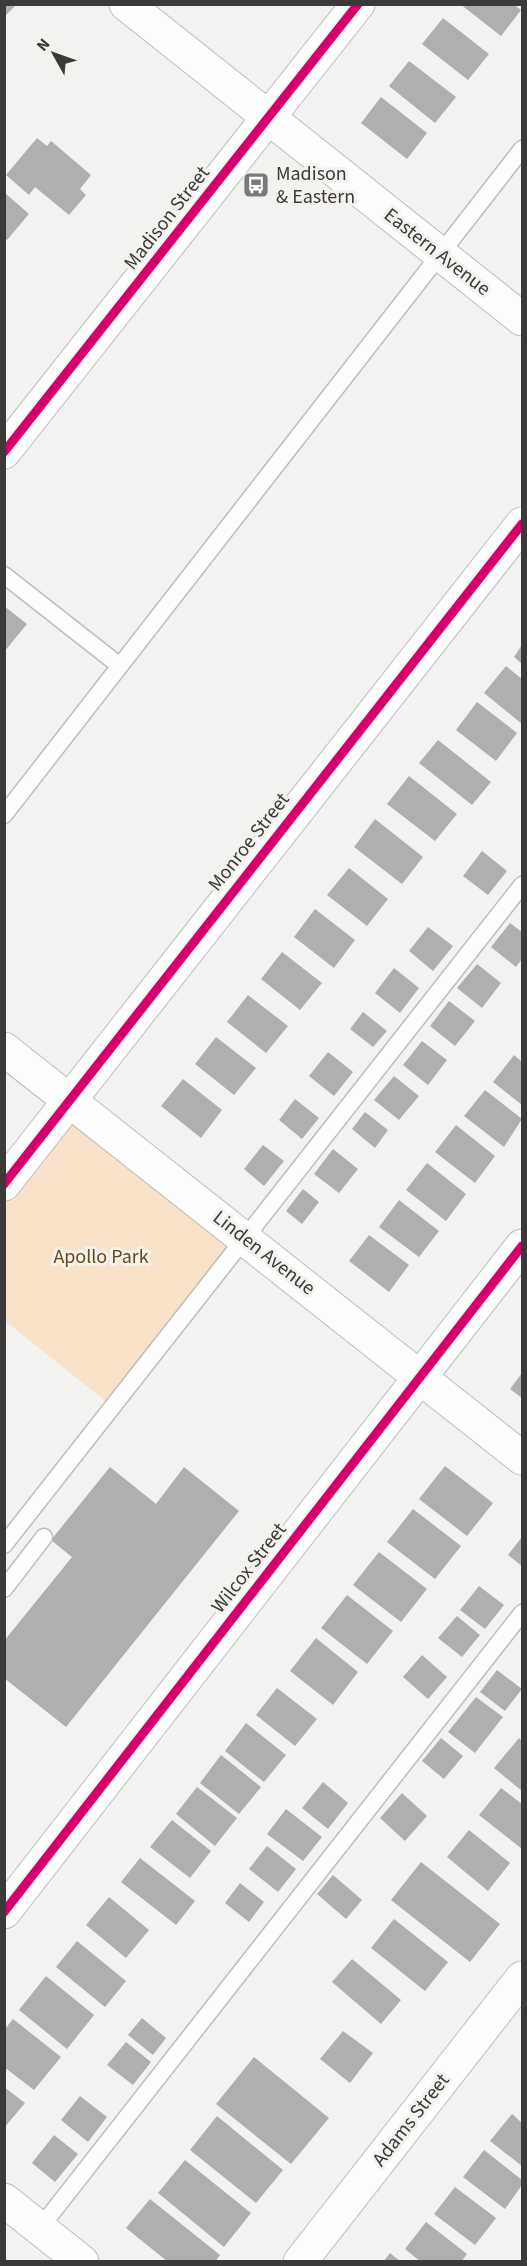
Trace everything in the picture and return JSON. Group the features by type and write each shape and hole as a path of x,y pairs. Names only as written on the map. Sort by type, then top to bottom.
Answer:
{"street":[{"name":"Eastern Avenue","path":"126,4 522,319"},
{"name":"Madison Street","path":"4,452 358,4"},
{"name":"Monroe Street","path":"4,1184 522,524"},
{"name":"Linden Avenue","path":"4,1049 522,1458"},
{"name":"Wilcox Street","path":"4,1912 522,1246"},
{"name":"Adams Street","path":"300,2262 522,1978"},
{"path":"4,2200 82,2262"}],"lane":[{"path":"4,815 522,149"},
{"path":"4,575 120,666"},
{"path":"4,1545 522,885"},
{"path":"4,1589 44,1537"},
{"path":"40,2228 522,1612"}],"green space":[{"name":"Apollo Park","path":"71,1107 239,1239 108,1403 5,1321 4,1192"}],"building":[{"path":"4,4 17,4 4,17"},
{"path":"460,4 513,4 521,10 501,36"},
{"path":"443,18 489,54 468,80 422,44"},
{"path":"409,61 456,97 435,123 389,86"},
{"path":"381,97 427,133 407,159 361,123"},
{"path":"37,138 47,146 51,141 91,175 80,189 86,195 69,215 35,187 29,195 6,175"},
{"path":"5,193 29,214 7,240 5,238"},
{"path":"4,606 27,624 4,652"},
{"path":"522,645 522,664 514,657"},
{"path":"506,666 522,679 522,724 484,693"},
{"path":"477,702 517,733 496,761 456,730"},
{"path":"438,740 491,782 472,805 419,763"},
{"path":"409,776 457,814 435,841 387,804"},
{"path":"375,819 423,857 402,884 354,847"},
{"path":"482,851 507,871 488,895 463,876"},
{"path":"349,868 388,899 367,926 327,895"},
{"path":"315,909 355,940 334,968 294,937"},
{"path":"510,923 522,932 522,959 516,967 491,947"},
{"path":"428,927 453,946 433,971 409,951"},
{"path":"282,952 322,983 300,1010 261,979"},
{"path":"477,964 501,983 482,1008 457,988"},
{"path":"394,968 419,988 400,1013 375,993"},
{"path":"248,995 288,1026 266,1053 227,1022"},
{"path":"449,1001 475,1021 455,1046 430,1026"},
{"path":"363,1012 387,1031 373,1047 350,1029"},
{"path":"216,1037 256,1068 234,1095 195,1064"},
{"path":"422,1041 447,1060 428,1085 403,1065"},
{"path":"328,1052 353,1072 334,1096 309,1076"},
{"path":"514,1055 522,1062 522,1105 493,1082"},
{"path":"394,1076 419,1096 399,1120 374,1100"},
{"path":"183,1079 222,1110 201,1138 161,1106"},
{"path":"485,1090 522,1119 504,1147 464,1116"},
{"path":"295,1099 319,1118 302,1139 279,1120"},
{"path":"365,1112 388,1130 375,1148 352,1129"},
{"path":"456,1125 495,1156 475,1183 435,1152"},
{"path":"263,1145 284,1161 264,1186 244,1169"},
{"path":"333,1149 358,1169 339,1193 314,1174"},
{"path":"427,1163 466,1194 446,1221 406,1190"},
{"path":"303,1189 319,1202 302,1224 286,1211"},
{"path":"399,1200 439,1231 419,1257 379,1227"},
{"path":"369,1235 409,1265 389,1292 349,1261"},
{"path":"522,1373 522,1398 510,1389"},
{"path":"445,1466 493,1503 467,1536 419,1499"},
{"path":"110,1467 156,1504 184,1467 239,1511 66,1727 4,1678 4,1641 72,1557 51,1540"},
{"path":"413,1509 461,1546 435,1579 387,1542"},
{"path":"522,1537 522,1566 508,1555"},
{"path":"379,1552 427,1589 401,1622 353,1585"},
{"path":"479,1586 504,1605 485,1629 460,1610"},
{"path":"347,1595 393,1631 367,1664 321,1628"},
{"path":"457,1616 480,1635 462,1657 438,1638"},
{"path":"316,1638 358,1672 333,1705 290,1671"},
{"path":"422,1655 447,1677 428,1699 403,1677"},
{"path":"497,1670 522,1689 505,1711 480,1692"},
{"path":"277,1688 317,1719 295,1746 256,1715"},
{"path":"476,1697 503,1717 475,1753 448,1732"},
{"path":"246,1723 286,1755 264,1782 225,1751"},
{"path":"441,1738 463,1756 444,1779 422,1761"},
{"path":"519,1738 522,1741 522,1791 494,1768"},
{"path":"221,1755 261,1787 239,1814 200,1783"},
{"path":"323,1782 348,1803 328,1829 302,1808"},
{"path":"197,1787 237,1818 215,1846 176,1814"},
{"path":"501,1788 522,1804 522,1849 479,1815"},
{"path":"402,1793 427,1816 405,1841 380,1818"},
{"path":"286,1809 322,1837 303,1861 267,1834"},
{"path":"172,1820 211,1851 190,1878 150,1847"},
{"path":"469,1830 510,1863 488,1891 447,1857"},
{"path":"267,1846 296,1869 278,1892 249,1869"},
{"path":"140,1858 195,1901 176,1925 121,1882"},
{"path":"421,1862 500,1924 470,1962 391,1900"},
{"path":"333,1875 362,1900 346,1919 317,1894"},
{"path":"240,1883 264,1902 249,1922 225,1903"},
{"path":"109,1897 149,1930 126,1958 86,1925"},
{"path":"394,1919 448,1962 425,1991 371,1948"},
{"path":"77,1941 126,1981 105,2007 56,1967"},
{"path":"352,1959 401,2000 381,2024 332,1982"},
{"path":"46,1976 94,2015 67,2049 19,2010"},
{"path":"142,2018 166,2038 153,2055 128,2035"},
{"path":"13,2019 61,2057 34,2090 4,2067 4,2030"},
{"path":"343,2031 373,2053 350,2083 320,2059"},
{"path":"126,2042 151,2062 133,2085 107,2065"},
{"path":"254,2057 329,2118 291,2164 216,2104"},
{"path":"4,2087 25,2103 4,2128"},
{"path":"80,2096 107,2117 88,2142 61,2120"},
{"path":"512,2114 522,2123 522,2166 490,2141"},
{"path":"217,2116 283,2170 256,2203 190,2150"},
{"path":"54,2135 78,2154 55,2182 32,2163"},
{"path":"484,2150 522,2180 522,2185 505,2209 463,2177"},
{"path":"185,2160 251,2213 224,2247 158,2193"},
{"path":"455,2187 496,2218 475,2245 434,2214"},
{"path":"150,2199 220,2255 215,2262 168,2262 126,2228"},
{"path":"426,2222 467,2254 461,2262 421,2262 405,2249"},
{"path":"390,2253 401,2262 383,2262"}],"cycle path":[{"path":"4,452 358,4"},
{"path":"4,1184 522,524"},
{"path":"4,1912 522,1246"}],"place":[{"name":"Madison & Eastern","path":"256,185"}]}
